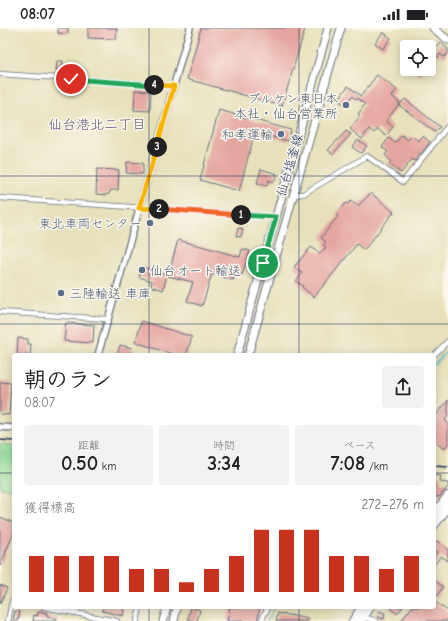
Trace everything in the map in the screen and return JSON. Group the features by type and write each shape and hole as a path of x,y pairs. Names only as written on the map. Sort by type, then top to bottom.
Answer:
{"highway":[{"path":"436,512 448,497"},
{"path":"436,523 448,508"},
{"path":"353,621 361,609"},
{"path":"362,619 369,609"}],"main road":[{"name":"仙台塩釜線","path":"238,353 328,28"},
{"name":"仙台塩釜線","path":"249,353 341,28"},
{"path":"433,28 448,40"},
{"path":"163,621 166,609"},
{"path":"174,621 177,609"}],"street":[{"path":"98,353 190,28"},
{"path":"0,74 174,86"},
{"path":"293,195 303,194 367,156 403,182 448,126"},
{"path":"444,132 448,136"},
{"path":"0,198 276,217"},
{"path":"0,312 107,319"},
{"path":"436,353 448,341"},
{"path":"0,427 12,428"},
{"path":"8,621 12,600"},
{"path":"54,609 117,621"},
{"path":"137,621 140,609"},
{"path":"262,621 267,609"},
{"path":"362,619 376,621"}],"green space":[{"path":"0,444 12,445 12,489 0,488"}],"building":[{"path":"58,28 68,28 68,34 58,33"},
{"path":"88,28 117,28 116,39 88,38"},
{"path":"201,28 305,29 282,106 187,79"},
{"path":"383,32 391,38 383,49 375,43"},
{"path":"441,43 448,49 448,53 444,57 440,54 438,57 436,55 436,49"},
{"path":"57,61 63,61 62,70 56,70"},
{"path":"377,75 397,90 392,96 400,103 386,121 393,127 386,136 378,129 374,133 369,129 362,139 350,129 360,116 358,114 365,104 352,96 345,105 338,100 348,86 361,96"},
{"path":"135,90 151,91 150,111 134,110"},
{"path":"405,99 440,127 435,132 399,105"},
{"path":"219,110 291,130 288,141 269,136 268,139 254,135 239,191 200,180"},
{"path":"346,131 351,134 333,154 328,150"},
{"path":"402,135 408,140 412,136 418,141 423,136 430,142 415,161 412,159 401,173 389,164 391,161 385,155 388,152 382,147 389,138 395,143"},
{"path":"358,140 367,146 361,153 352,147"},
{"path":"127,162 143,163 143,174 126,173"},
{"path":"97,169 119,170 118,190 111,190 109,194 105,195 96,194"},
{"path":"261,169 277,174 274,182 269,180 267,186 257,183"},
{"path":"371,193 394,212 364,250 357,244 314,297 296,281 302,273 294,267 311,247 320,254 326,247 323,245 326,242 321,238 338,216 336,214 346,203 348,204 351,201 358,206"},
{"path":"238,228 243,229 241,237 236,236"},
{"path":"178,240 240,257 242,249 250,251 242,275 235,273 233,280 212,274 202,306 187,301 193,282 168,276"},
{"path":"142,267 167,275 163,290 151,286 152,281 139,277"},
{"path":"142,321 192,337 187,353 170,353 135,342"},
{"path":"66,323 94,325 93,343 64,341"},
{"path":"18,338 28,339 28,344 31,344 30,353 17,353"},
{"path":"120,345 132,348 131,353 118,353"},
{"path":"0,382 11,383 9,415 0,414"},
{"path":"448,400 448,416 445,420 448,423 448,444 444,449 436,443 436,415"},
{"path":"436,475 441,476 440,482 448,483 448,487 439,497 436,496"},
{"path":"0,517 12,522 12,537 0,566"},
{"path":"437,541 448,550 448,561 441,556 436,562"},
{"path":"436,582 443,587 436,597"},
{"path":"0,585 7,588 0,604"},
{"path":"436,602 448,611 448,621 401,621 410,609 436,609"},
{"path":"102,609 123,609 124,611 123,616 102,611"},
{"path":"190,609 200,610 197,621 188,619"},
{"path":"230,609 260,609 257,621 227,621"},
{"path":"391,609 401,609 397,614"},
{"path":"15,611 20,612 18,621 13,621"},
{"path":"378,611 385,613 384,619 377,617"},
{"path":"38,612 47,613 47,617 57,619 57,621 33,621 34,615 37,616"},
{"path":"278,613 309,619 308,621 276,621"}],"waterway":[{"path":"436,362 448,350"},
{"path":"267,621 273,609"}],"railway":[{"path":"0,440 12,441"},
{"path":"436,466 448,467"}],"place":[{"name":"ブルケン東日本 本社・仙台営業所","path":"346,105"},
{"name":"和孝運輸","path":"281,134"},
{"name":"東北車両センター","path":"150,223"},
{"name":"仙台オート輸送","path":"142,270"},
{"name":"三陸輸送 車庫","path":"61,293"}],"district":[{"name":"仙台港北二丁目","path":"97,124"}],"route":[{"path":"71,79 174,86 139,208 276,217 263,263"}]}
